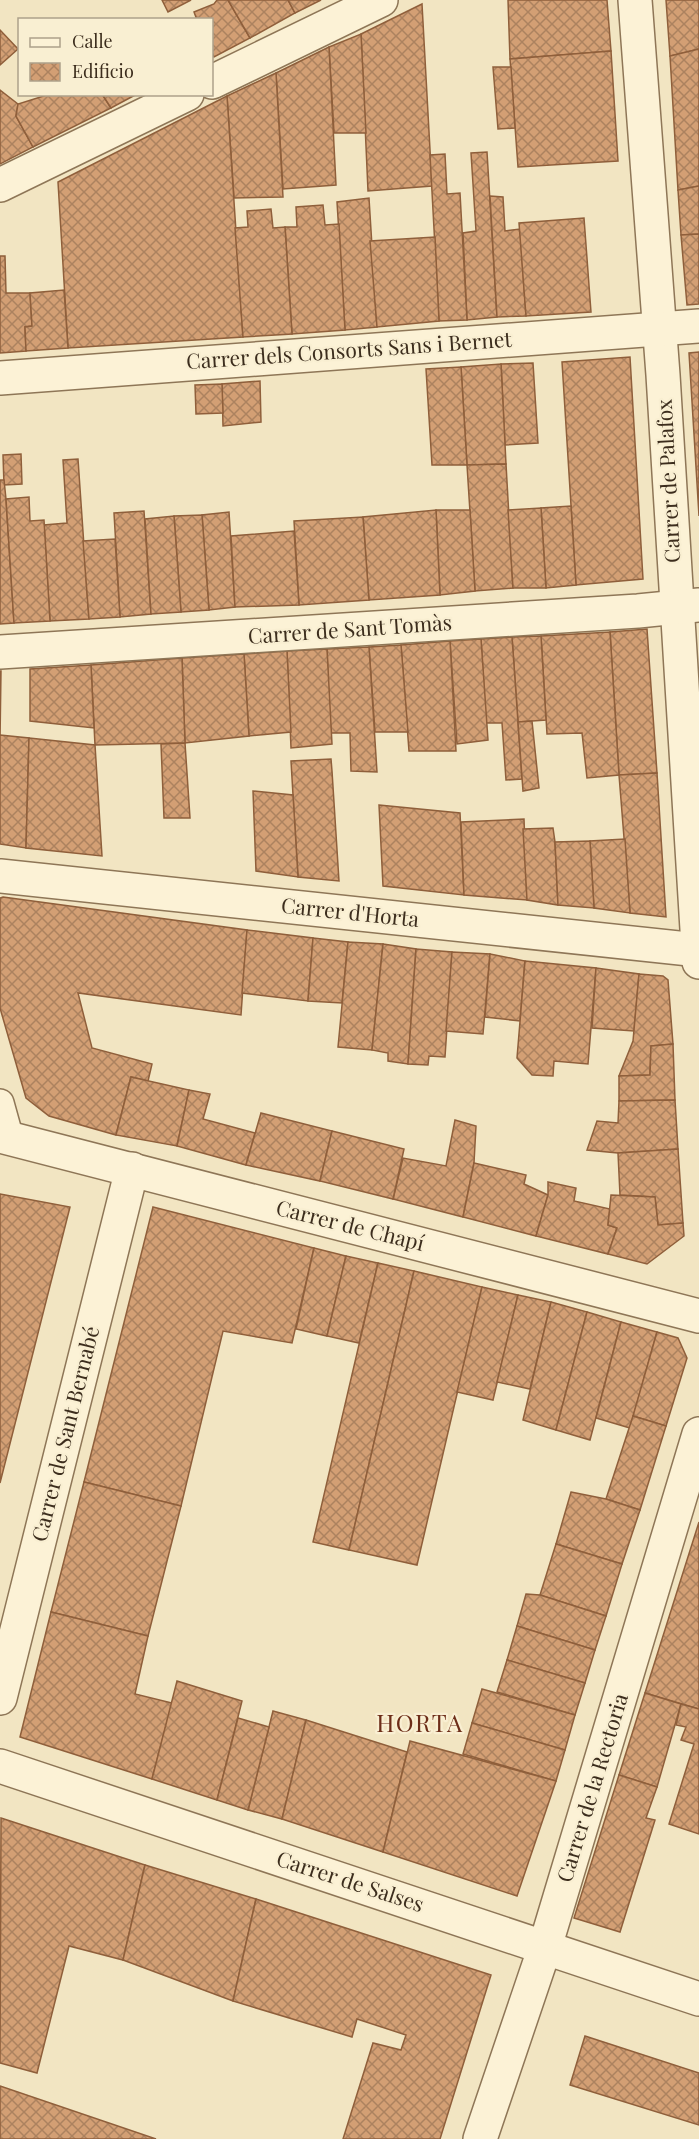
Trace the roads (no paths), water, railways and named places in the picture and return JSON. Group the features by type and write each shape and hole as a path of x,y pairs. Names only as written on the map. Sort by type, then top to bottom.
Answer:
{"street":[{"path":"213,82 381,0"},
{"name":"Carrer de Palafox","path":"635,0 660,329 688,607 699,954"},
{"path":"0,185 183,96"},
{"name":"Carrer dels Consorts Sans i Bernet","path":"0,378 699,326"},
{"name":"Carrer de Sant Tomàs","path":"0,652 688,607"},
{"name":"Carrer d'Horta","path":"0,876 699,954"},
{"name":"Carrer de Chapí","path":"5,1137 699,1316"},
{"name":"Carrer de Sant Bernabé","path":"0,1698 132,1169"},
{"name":"Carrer de la Rectoria","path":"480,2139 545,1947 699,1434"},
{"name":"Carrer de Salses","path":"0,1766 699,1999"}],"lane":[{"path":"0,1103 5,1137"}],"district":[{"name":"HORTA","path":"420,1724"}]}
